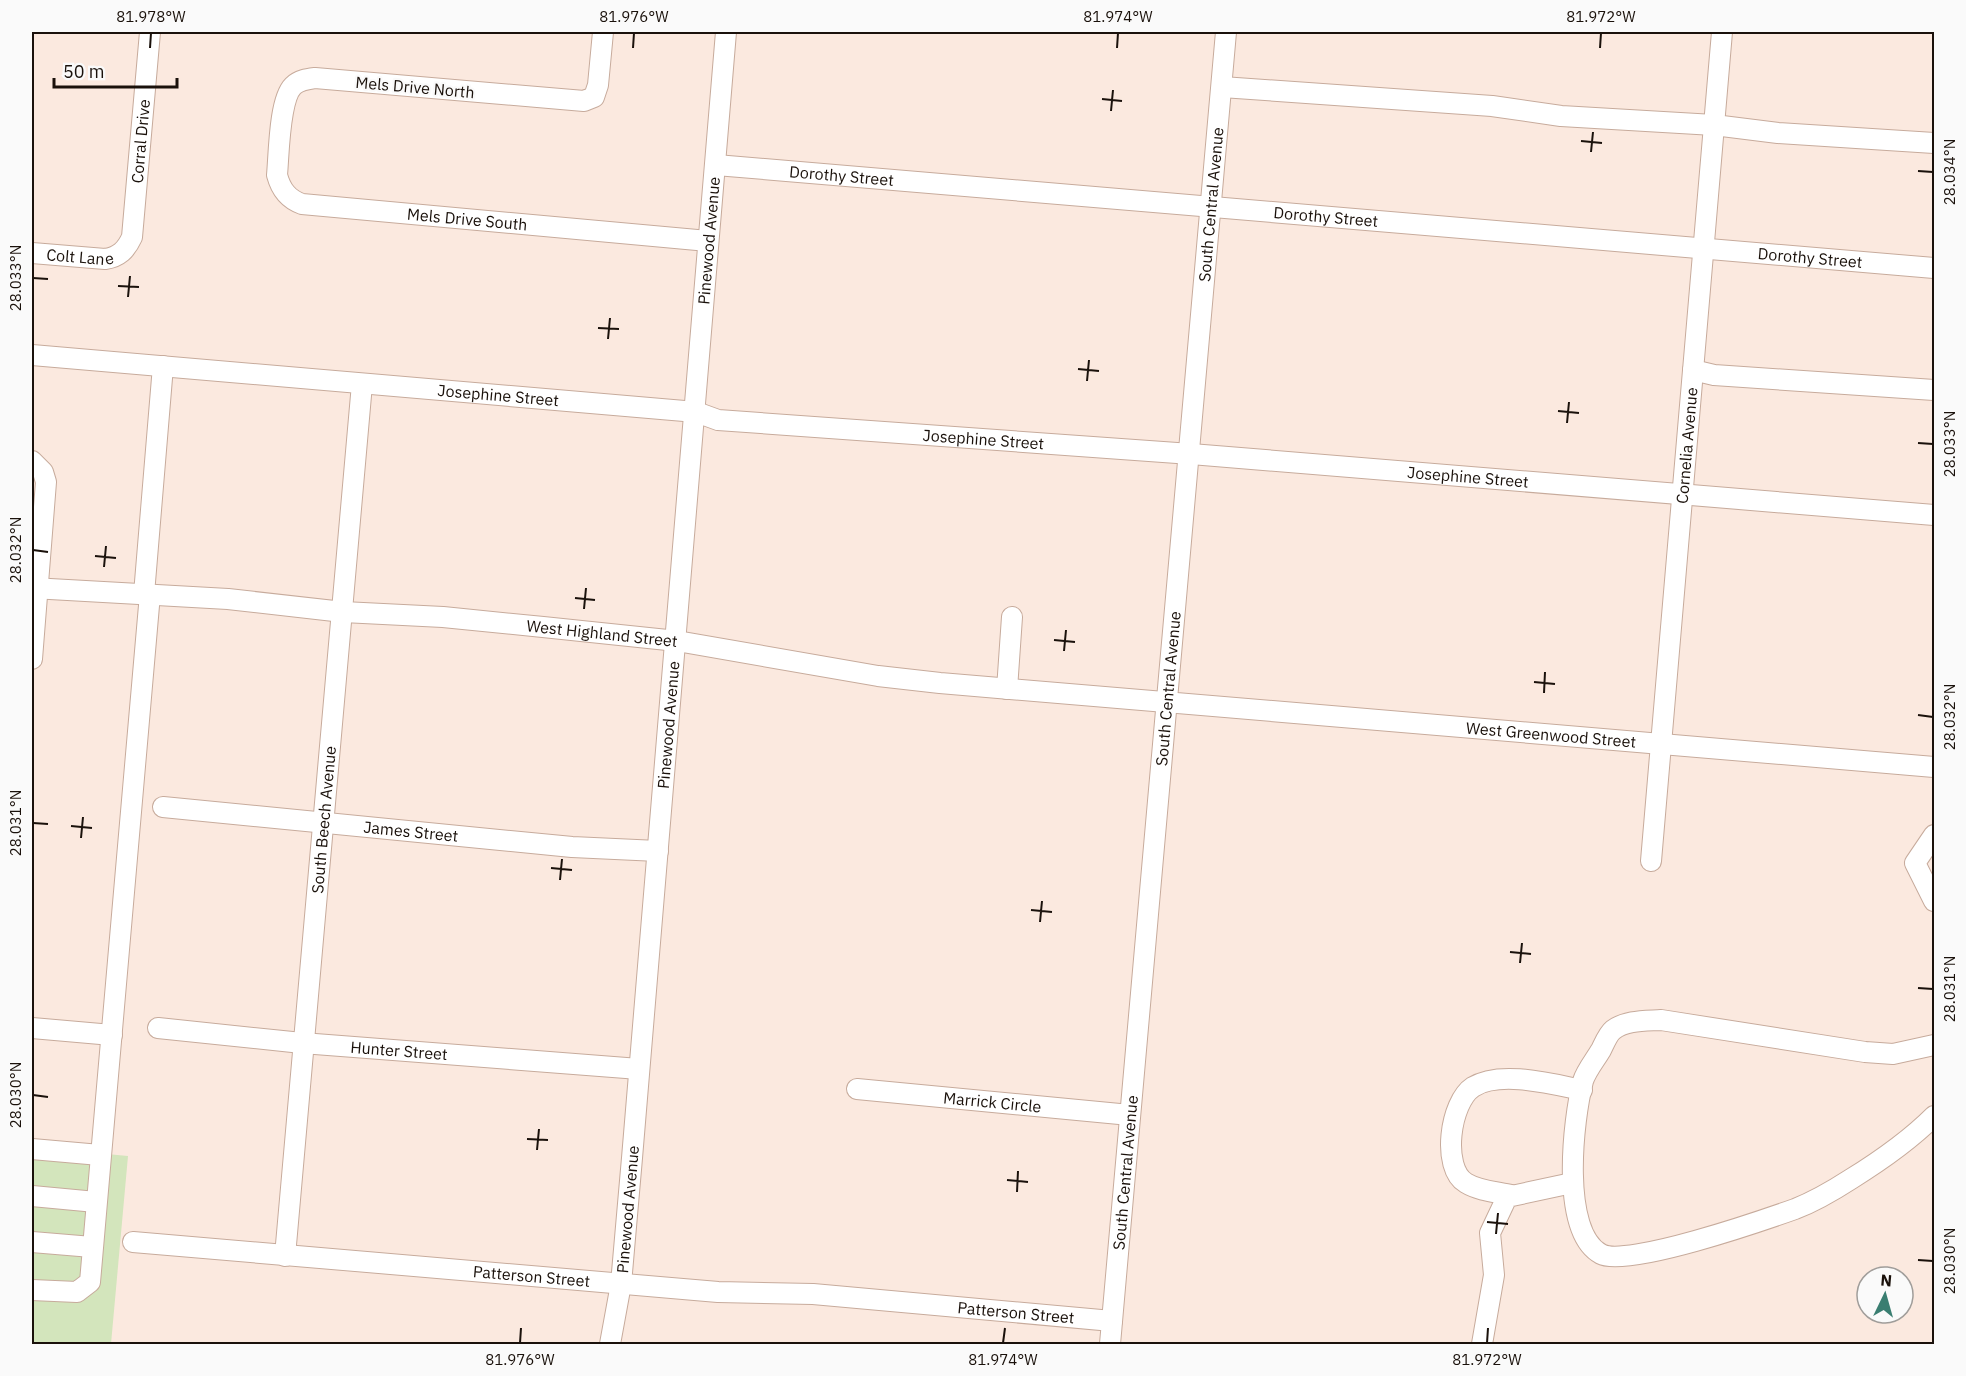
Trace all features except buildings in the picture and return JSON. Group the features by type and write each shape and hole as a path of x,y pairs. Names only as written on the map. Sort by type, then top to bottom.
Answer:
{"street":[{"name":"Corral Drive","path":"124,250 132,237 150,32"},
{"name":"Mels Drive North","path":"281,139 285,100 292,87 301,80 315,78 584,101 594,97 598,85 603,32"},
{"name":"Pinewood Avenue","path":"610,1344 621,1284 696,412 726,32"},
{"name":"South Central Avenue","path":"1110,1344 1191,454 1226,32"},
{"name":"Cornelia Avenue","path":"1651,861 1722,32"},
{"path":"1222,87 1492,105 1561,116 1714,125 1778,133 1935,144"},
{"name":"Mels Drive South","path":"281,139 277,175 280,185 292,200 302,204 708,241"},
{"name":"Dorothy Street","path":"716,165 1935,268"},
{"name":"Colt Lane","path":"32,253 105,259 114,258 124,250"},
{"name":"Josephine Street","path":"32,355 696,412 718,420 1191,454 1935,515"},
{"path":"32,1290 77,1292 90,1282 112,1035 163,366"},
{"path":"1693,370 1714,375 1935,390"},
{"name":"South Beech Avenue","path":"285,1256 302,1043 362,384"},
{"path":"32,461 43,471 46,482 35,588 32,659"},
{"name":"West Highland Street","path":"35,588 228,598 343,612 443,617 676,641 878,676 1168,703"},
{"path":"1007,689 1012,617"},
{"name":"West Greenwood Street","path":"1168,703 1935,767"},
{"name":"James Street","path":"163,807 572,847 658,851"},
{"path":"1935,835 1915,863 1935,901"},
{"path":"1935,1045 1893,1054 1661,1020 1632,1021 1612,1031 1583,1080 1572,1155 1572,1183 1576,1210 1590,1245 1603,1256 1625,1256 1660,1251 1796,1208 1851,1179 1916,1133 1935,1116"},
{"path":"32,1028 112,1035"},
{"name":"Hunter Street","path":"158,1028 302,1043 639,1069"},
{"path":"1511,1195 1465,1182 1456,1172 1453,1160 1452,1126 1460,1100 1473,1087 1495,1080 1529,1079 1582,1090"},
{"name":"Marrick Circle","path":"857,1089 1130,1115"},
{"path":"32,1149 100,1155"},
{"path":"1482,1344 1494,1275 1490,1233 1506,1197 1572,1183"},
{"path":"32,1196 96,1202"},
{"path":"32,1242 92,1247"},
{"name":"Patterson Street","path":"133,1242 718,1292 813,1294 1112,1321"}],"green space":[{"path":"32,1147 128,1156 111,1344 32,1344"}]}
